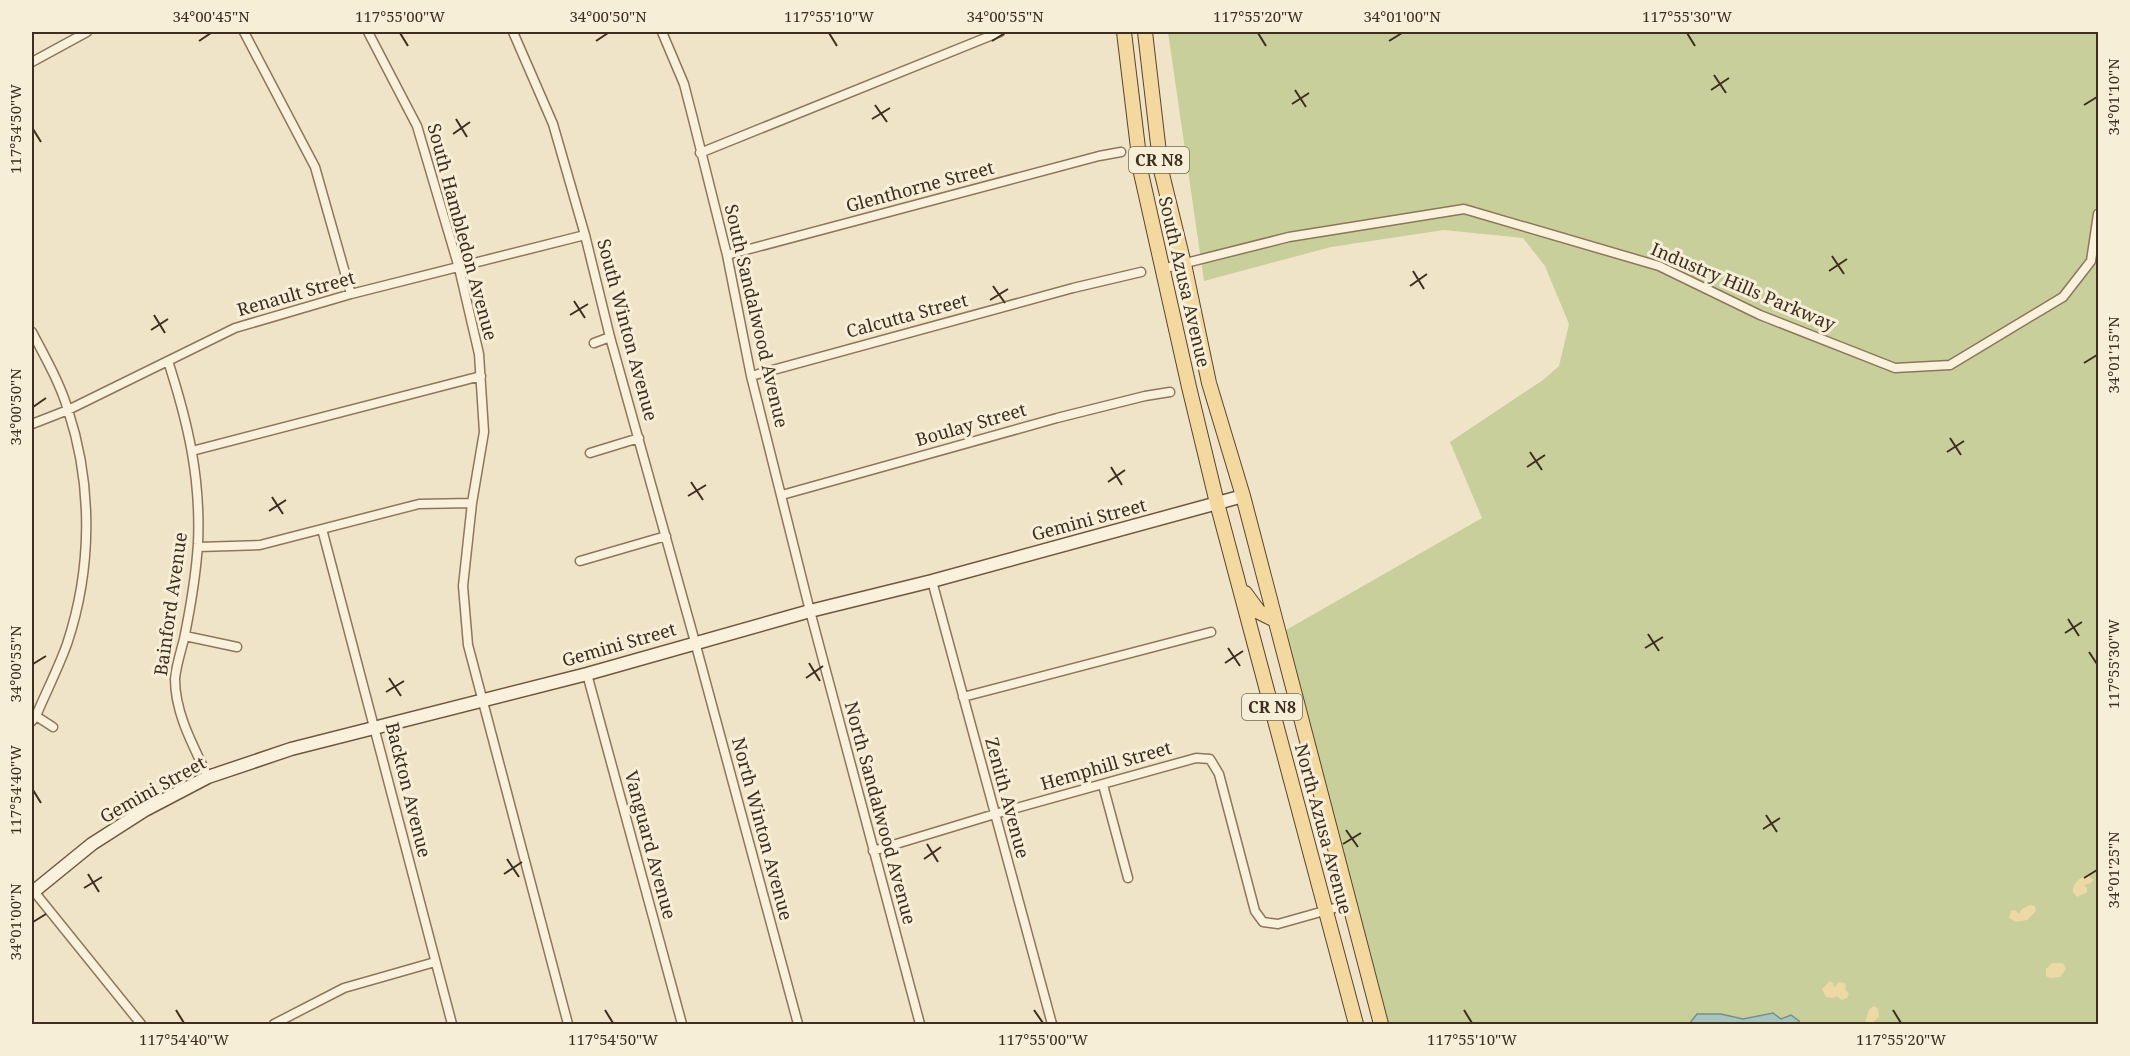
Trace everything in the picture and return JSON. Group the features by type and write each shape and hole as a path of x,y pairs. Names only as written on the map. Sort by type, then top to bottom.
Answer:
{"main road":[{"name":"South Azusa Avenue","path":"1124,32 1141,173 1217,503"},
{"name":"South Azusa Avenue","path":"1145,32 1161,170 1209,383 1243,496"},
{"name":"North Azusa Avenue","path":"1243,496 1381,1024"},
{"name":"North Azusa Avenue","path":"1217,503 1356,1024"},
{"path":"1239,584 1258,612 1275,620"}],"street":[{"path":"32,62 87,32"},
{"path":"243,32 315,166 351,294"},
{"name":"South Hambledon Avenue","path":"368,32 417,126 459,268 479,354 484,432 472,503 462,586 468,645 568,1024"},
{"name":"South Winton Avenue","path":"513,32 553,124 695,642"},
{"path":"663,34 675,32"},
{"path":"700,153 1000,32"},
{"name":"South Sandalwood Avenue","path":"663,34 684,84 727,255 751,376 810,610"},
{"name":"Glenthorne Street","path":"727,255 1121,152"},
{"name":"Industry Hills Parkway","path":"1162,269 1290,237 1464,209 1659,266 1760,315 1895,368 1950,365 2063,297 2091,261 2098,214"},
{"name":"Renault Street","path":"32,424 68,410 235,328 351,294 585,235"},
{"name":"Calcutta Street","path":"751,376 1073,288 1141,272"},
{"path":"32,332 53,373 68,410 82,463 87,505 85,560 81,590 66,645 34,718 53,727"},
{"path":"594,343 610,337"},
{"name":"Bainford Avenue","path":"168,361 184,412 192,451 198,501 198,547 185,636 175,679 181,717 208,777"},
{"path":"192,451 482,376"},
{"name":"Boulay Street","path":"782,495 1057,418 1170,392"},
{"path":"590,453 639,438"},
{"name":"Gemini Street","path":"32,891 92,844 145,810 208,777 291,749 587,674 810,610 932,581 1243,496"},
{"path":"198,547 260,545 420,504 472,503"},
{"name":"Backton Avenue","path":"322,529 452,1024"},
{"path":"580,561 666,536"},
{"name":"Zenith Avenue","path":"932,581 1052,1024"},
{"name":"North Sandalwood Avenue","path":"810,610 920,1024"},
{"path":"963,697 1211,632"},
{"path":"185,636 237,647"},
{"name":"North Winton Avenue","path":"695,642 798,1024"},
{"name":"Vanguard Avenue","path":"587,674 682,1024"},
{"name":"Hemphill Street","path":"873,851 1196,758 1210,759 1219,774 1255,911 1263,922 1278,924 1326,910"},
{"path":"1103,785 1128,878"},
{"path":"32,891 141,1024"},
{"path":"1326,910 1349,904"},
{"path":"274,1024 344,988 435,962"}],"green space":[{"path":"1168,32 2098,32 2098,1024 1387,1024 1286,630 1482,518 1450,442 1543,380 1559,366 1569,324 1545,266 1523,238 1444,230 1331,247 1204,281"}],"sand":[{"path":"2088,875 2093,880 2084,885 2087,892 2077,897 2073,892 2075,884 2079,879"},
{"path":"2030,905 2035,906 2036,911 2027,920 2016,922 2009,918 2011,911 2015,910 2019,914 2022,909"},
{"path":"2052,963 2063,963 2066,969 2060,977 2046,976 2046,969"},
{"path":"1830,981 1834,988 1839,982 1845,983 1845,989 1849,994 1847,998 1842,1000 1836,996 1826,997 1822,989"},
{"path":"1874,1006 1878,1009 1879,1017 1873,1024 1865,1024 1869,1009"}],"water":[{"path":"1773,1013 1781,1019 1791,1015 1800,1024 1689,1024 1697,1014 1721,1014 1743,1019"}]}
